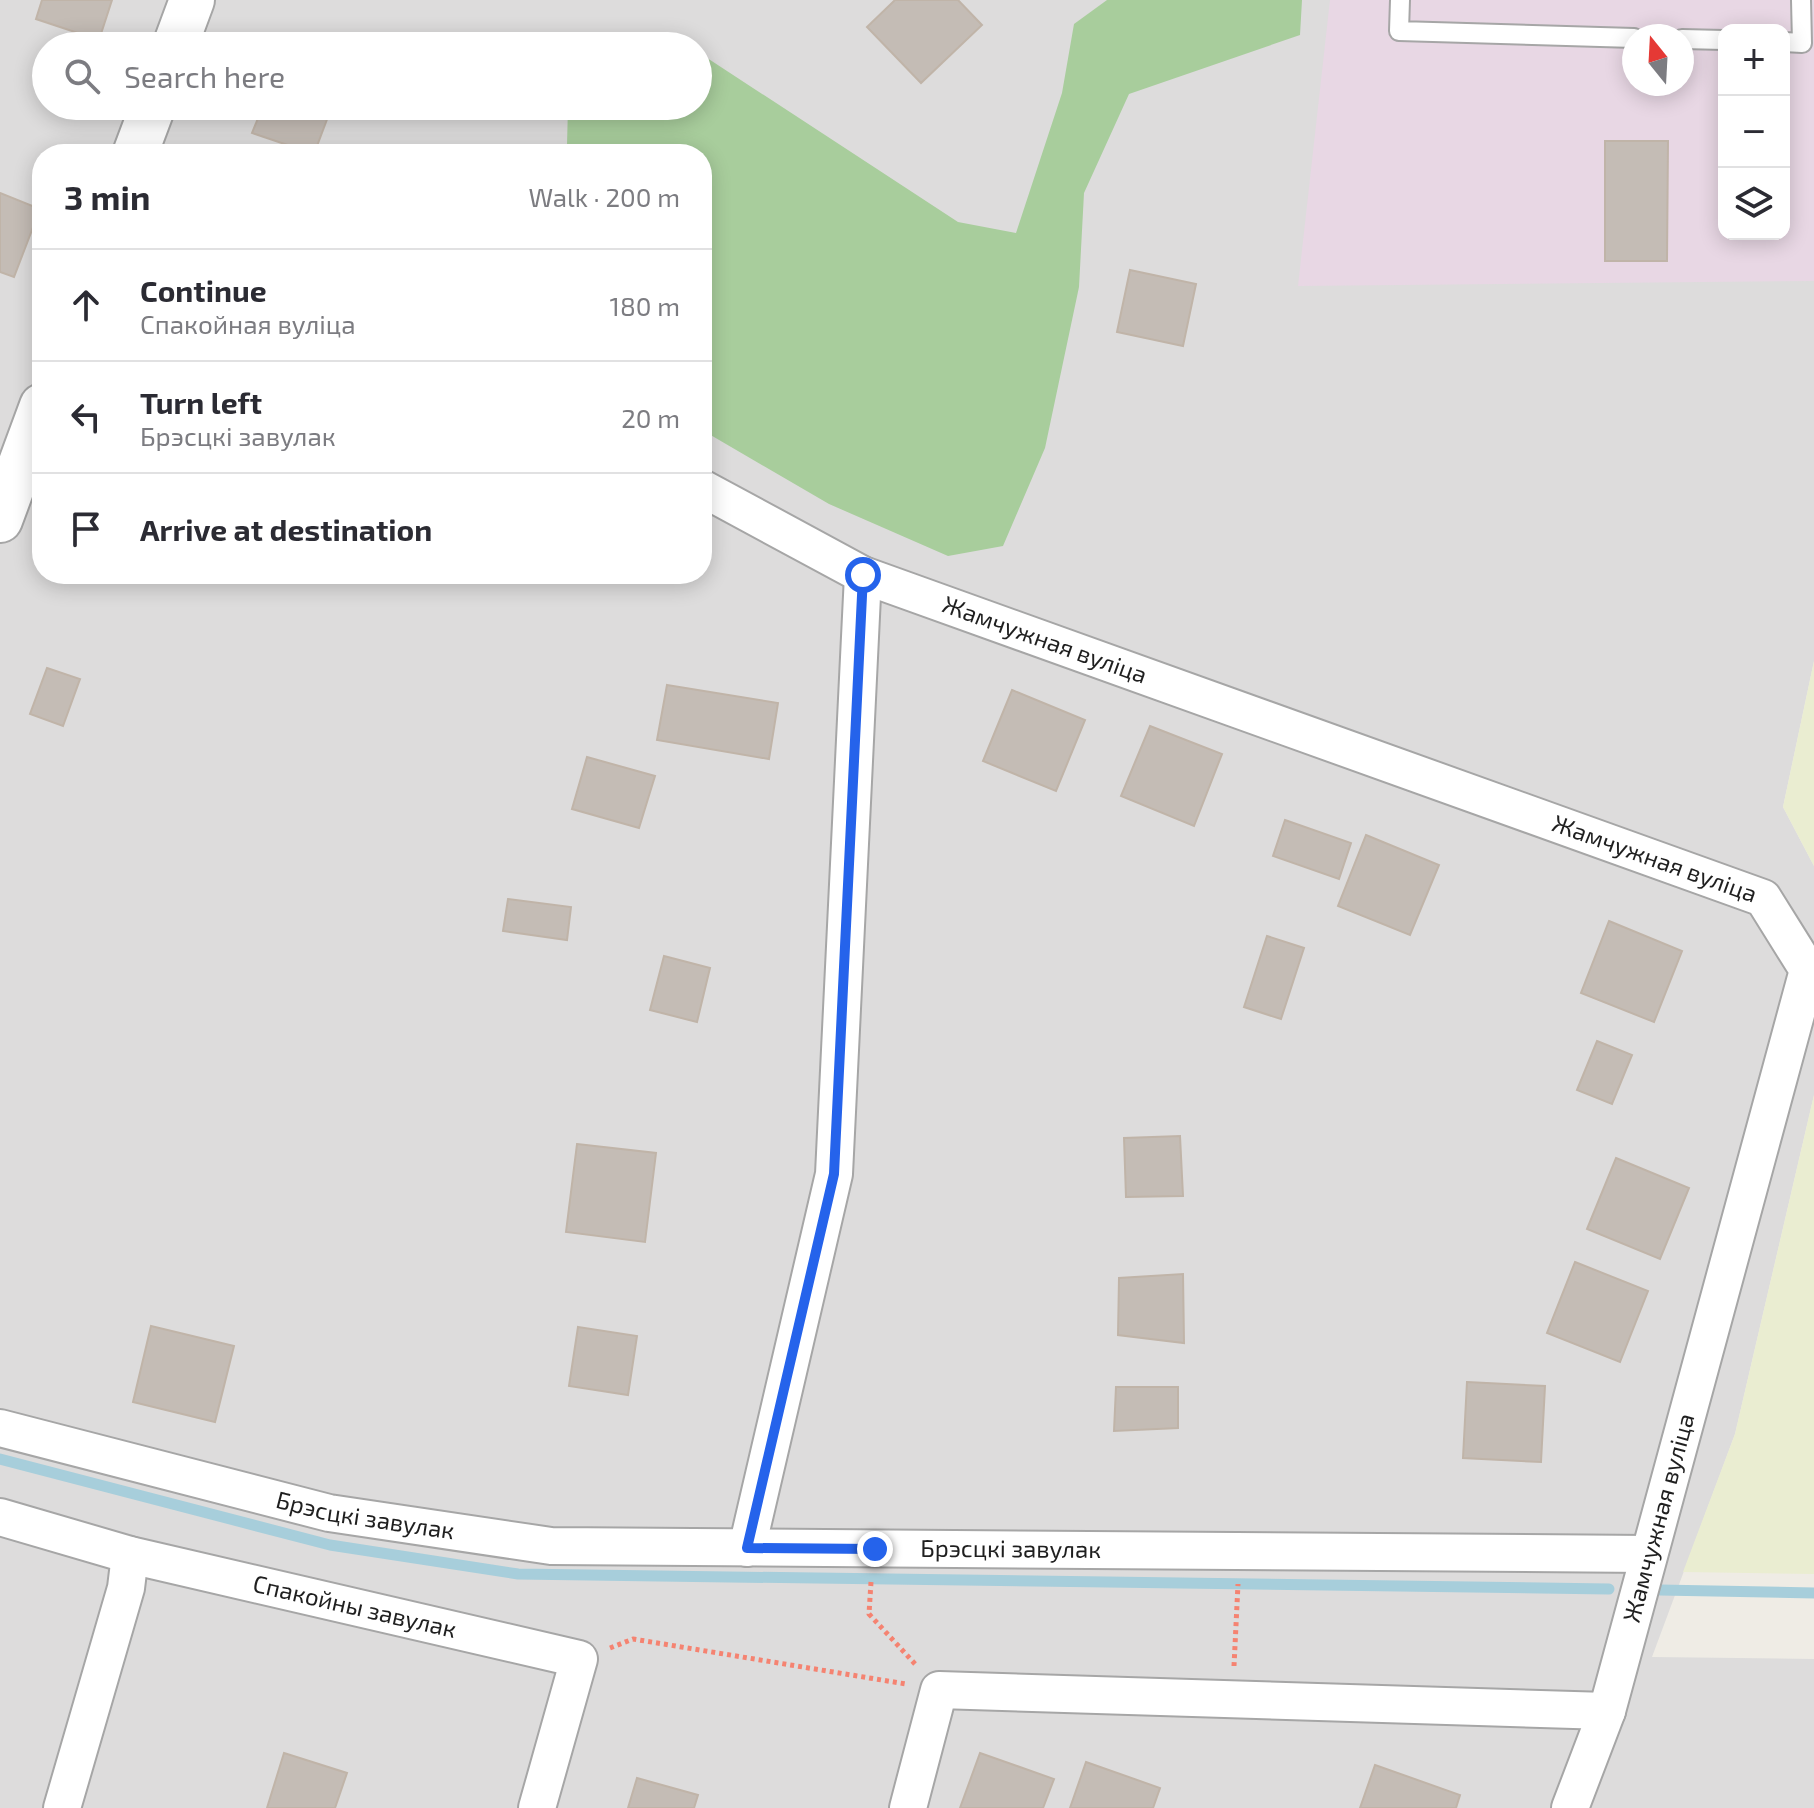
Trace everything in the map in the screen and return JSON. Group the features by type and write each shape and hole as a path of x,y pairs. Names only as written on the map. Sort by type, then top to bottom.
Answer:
{"street":[{"path":"180,32 192,0"},
{"path":"139,144 148,120"},
{"path":"0,520 32,433"},
{"name":"Жамчужная вуліца","path":"712,493 863,575 1763,898 1808,970 1607,1711 1570,1808"},
{"path":"747,1548 834,1174 863,575"},
{"name":"Брэсцкі завулак","path":"0,1428 329,1513 551,1546 1649,1554"},
{"name":"Спакойны завулак","path":"0,1517 130,1555 579,1659"},
{"path":"62,1808 126,1588 130,1555"},
{"path":"537,1808 579,1659"},
{"path":"908,1808 939,1690 1607,1711"}],"lane":[{"path":"1400,0 1399,31 1622,38"},
{"path":"1790,42 1802,43 1801,0"},
{"path":"1694,39 1718,40"}],"path":[{"path":"1233,1699 1240,1551"},
{"path":"869,1614 939,1690"},
{"path":"579,1659 633,1639 939,1690"}],"shaded area":[{"path":"0,0 1814,0 1814,661 1783,807 1814,866 1814,1095 1735,1434 1652,1657 1814,1659 1814,1808 0,1808"},
{"path":"1330,0 1814,0 1814,281 1298,286"}],"green space":[{"path":"1107,0 1302,0 1300,35 1129,94 1084,193 1079,287 1045,448 1003,546 948,556 829,504 712,436 712,144 567,144 568,120 712,120 712,61 958,222 1016,233 1062,93 1074,24"},
{"path":"1814,661 1814,866 1783,807"},
{"path":"1814,1095 1814,1574 1683,1572 1735,1434"}],"building":[{"path":"42,0 112,0 102,32 75,32 36,19"},
{"path":"895,0 958,0 982,25 921,83 867,27"},
{"path":"257,120 327,120 318,144 284,144 252,133"},
{"path":"1605,141 1668,141 1667,261 1605,261"},
{"path":"0,193 32,206 32,230 14,277 0,272"},
{"path":"1130,270 1196,284 1183,346 1117,332"},
{"path":"47,668 80,679 63,726 30,714"},
{"path":"667,685 778,703 769,759 657,740"},
{"path":"1012,690 1085,720 1056,791 983,761"},
{"path":"1150,726 1222,754 1194,826 1121,796"},
{"path":"587,757 655,776 639,828 572,809"},
{"path":"1285,820 1351,843 1339,879 1273,856"},
{"path":"1366,835 1439,865 1410,935 1338,906"},
{"path":"508,899 571,907 567,940 503,931"},
{"path":"1609,921 1682,951 1654,1022 1581,993"},
{"path":"1267,936 1304,948 1281,1019 1244,1007"},
{"path":"664,956 710,968 697,1022 650,1010"},
{"path":"1597,1041 1632,1055 1612,1104 1577,1090"},
{"path":"1180,1136 1183,1196 1126,1197 1124,1138"},
{"path":"577,1144 656,1153 645,1242 566,1232"},
{"path":"1616,1158 1689,1188 1660,1259 1587,1229"},
{"path":"1575,1262 1648,1291 1620,1362 1547,1333"},
{"path":"1183,1274 1184,1343 1118,1335 1119,1278"},
{"path":"151,1326 234,1346 215,1422 133,1402"},
{"path":"578,1327 637,1336 628,1395 569,1386"},
{"path":"1467,1382 1545,1386 1541,1462 1463,1458"},
{"path":"1116,1387 1178,1387 1178,1428 1114,1431"},
{"path":"284,1753 347,1773 335,1808 267,1808"},
{"path":"980,1753 1054,1779 1043,1808 960,1808"},
{"path":"1086,1762 1160,1788 1153,1808 1070,1808"},
{"path":"1375,1765 1460,1795 1456,1808 1360,1808"},
{"path":"637,1778 698,1795 694,1808 628,1808"}],"waterway":[{"path":"0,1459 330,1545 518,1574 1609,1589"},
{"path":"1660,1590 1814,1593"}],"route":[{"path":"863,575 834,1174 747,1548 875,1549"}]}
